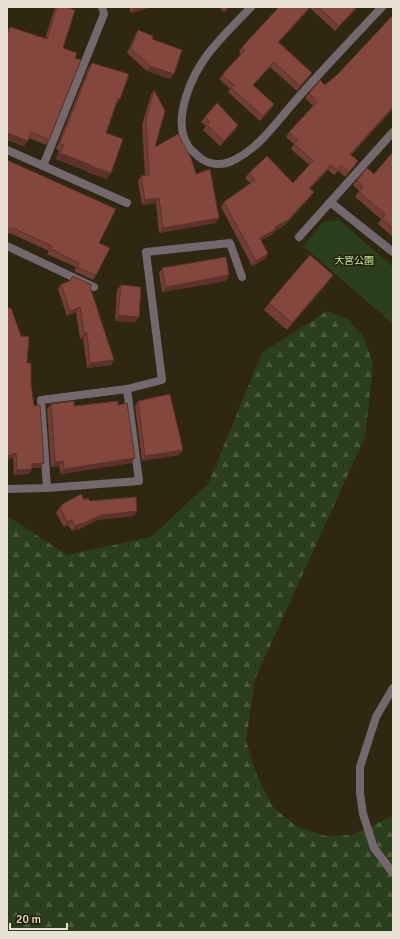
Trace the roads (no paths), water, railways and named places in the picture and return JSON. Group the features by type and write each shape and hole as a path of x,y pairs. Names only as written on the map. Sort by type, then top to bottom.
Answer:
{"street":[{"path":"43,166 104,14 102,7"},
{"path":"251,7 200,65 196,71 184,104 182,125 187,144 204,161 216,164 228,163 237,159 266,135 296,99 382,7"},
{"path":"299,236 393,132"},
{"path":"7,150 127,203"},
{"path":"330,202 393,252"},
{"path":"46,488 41,400 127,389 162,380 146,252 230,243 242,277"},
{"path":"7,246 94,287"},
{"path":"7,489 46,488 139,481 127,389"},
{"path":"393,688 376,717 360,767 360,793 363,814 374,848 393,873"}],"park label":[{"name":"大宮公園","path":"354,261"}]}
